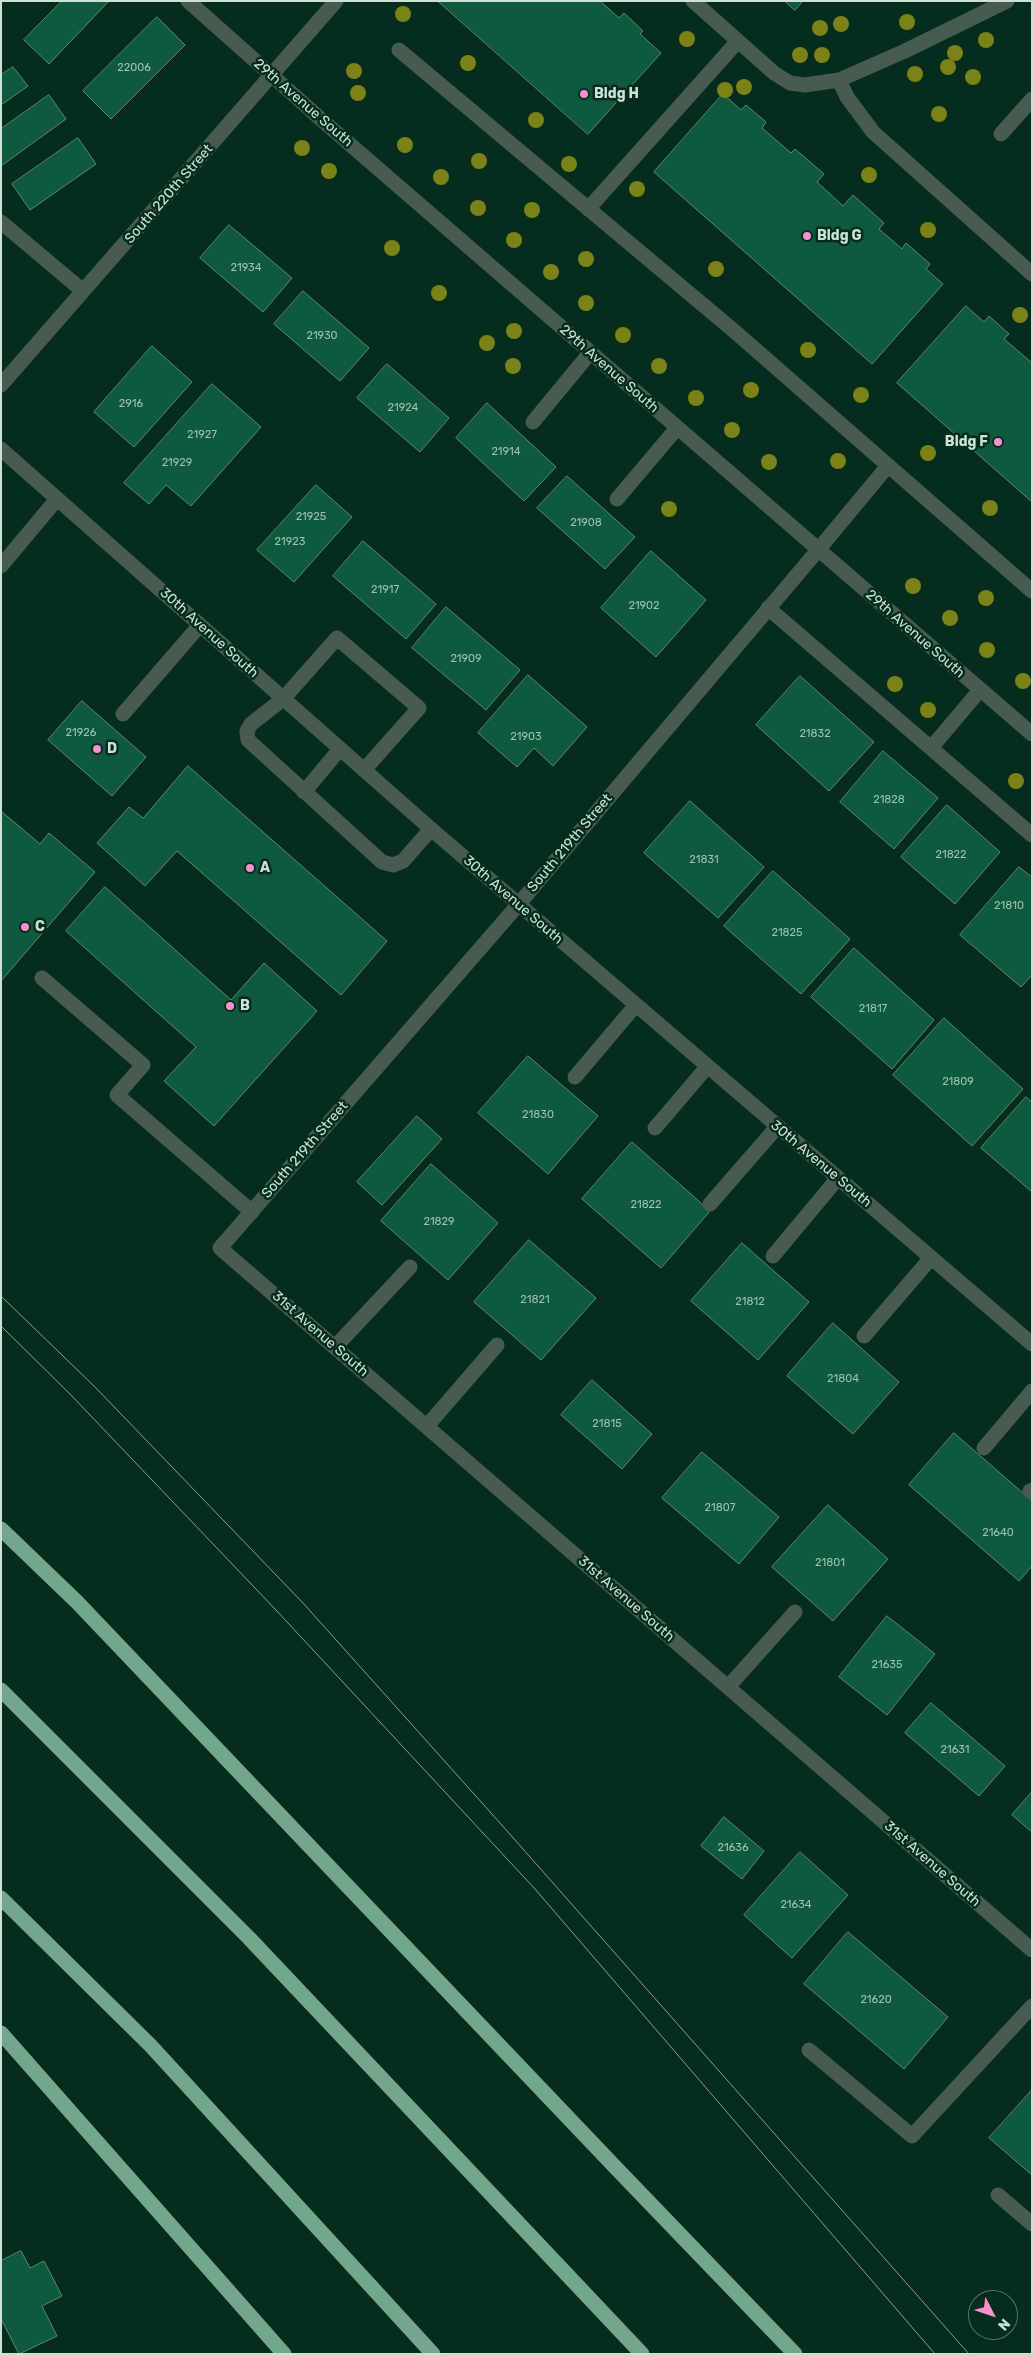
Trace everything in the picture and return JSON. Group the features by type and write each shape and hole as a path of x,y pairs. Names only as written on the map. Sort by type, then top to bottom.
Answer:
{"highway":[{"path":"1,1529 77,1602 616,2170 795,2354"},
{"path":"1,1690 249,1938 642,2354"},
{"path":"1,1898 151,2046 433,2354"},
{"path":"1,2033 284,2354"},
{"path":"616,2170 782,2354"}],"street":[{"name":"29th Avenue South","path":"188,1 272,77 1032,734"},
{"name":"South 220th Street","path":"1,385 272,77 336,1"},
{"path":"693,1 774,73 790,83 805,85 839,80 905,52 1007,1"},
{"path":"588,209 738,41"},
{"path":"398,50 733,330 1032,591"},
{"path":"839,80 847,97 874,132 1032,274"},
{"path":"1001,134 1032,99"},
{"path":"1,222 84,291"},
{"path":"533,422 590,353"},
{"path":"617,499 677,428"},
{"name":"30th Avenue South","path":"1,449 518,905 1032,1344"},
{"name":"South 219th Street","path":"220,1248 518,905 887,466"},
{"path":"1,566 57,499"},
{"path":"768,608 1032,834"},
{"path":"123,714 200,625"},
{"path":"364,770 419,708 337,638 283,699 251,724 247,731 248,740 382,862 393,865 403,861 431,829"},
{"path":"931,748 980,690"},
{"path":"304,792 340,749"},
{"path":"42,978 143,1065 117,1095 252,1212"},
{"path":"575,1077 635,1006"},
{"path":"655,1128 707,1067"},
{"path":"710,1204 777,1126"},
{"path":"772,1256 838,1178"},
{"name":"31st Avenue South","path":"220,1248 1032,1950"},
{"path":"864,1336 931,1258"},
{"path":"336,1347 410,1267"},
{"path":"426,1426 497,1345"},
{"path":"984,1448 1032,1391"},
{"path":"728,1687 795,1612"},
{"path":"809,2050 912,2136 1032,2006"},
{"path":"998,2194 1032,2224"}],"building":[{"path":"62,1 109,1 49,64 24,40"},
{"name":"Bldg H","path":"438,1 600,1 619,18 624,13 643,31 640,34 661,53 588,134"},
{"path":"785,1 803,1 795,10"},
{"path":"157,17 185,45 111,119 83,91"},
{"path":"13,67 28,86 1,105 1,75"},
{"name":"Bldg G","path":"723,94 741,110 746,105 766,122 762,128 791,153 795,149 824,174 817,182 843,206 853,195 884,223 879,229 902,249 906,243 930,264 926,269 943,284 872,364 654,172"},
{"path":"49,95 66,119 1,166 1,129"},
{"path":"78,138 96,164 30,210 12,184"},
{"path":"229,225 292,278 263,312 200,258"},
{"path":"303,291 369,348 340,381 274,324"},
{"name":"Bldg F","path":"966,306 984,322 989,316 1009,334 1004,339 1032,363 1032,502 897,383"},
{"path":"152,346 192,382 134,447 94,412"},
{"path":"387,364 449,418 420,452 357,398"},
{"path":"212,384 261,427 191,506 166,485 149,504 124,483"},
{"path":"487,403 556,467 524,501 456,438"},
{"path":"567,476 635,537 605,569 537,508"},
{"path":"316,485 352,517 294,582 257,550"},
{"path":"363,541 436,604 406,639 333,576"},
{"path":"651,551 706,600 656,657 601,608"},
{"path":"446,607 520,670 486,710 412,648"},
{"path":"528,675 587,727 553,766 534,748 517,767 478,733"},
{"path":"800,676 874,742 829,791 756,725"},
{"name":"D","path":"82,701 146,757 112,796 48,740"},
{"path":"883,751 938,798 894,849 840,802"},
{"name":"A","path":"188,766 387,941 341,995 177,851 145,886 97,843 129,807 143,818"},
{"path":"690,801 764,867 718,918 644,853"},
{"path":"947,805 1000,852 955,904 901,857"},
{"name":"C","path":"1,811 40,844 49,833 95,872 1,981"},
{"path":"1019,867 1032,877 1032,975 1021,987 960,935"},
{"path":"773,871 850,939 801,994 724,926"},
{"name":"B","path":"105,887 231,1000 264,963 317,1011 214,1126 164,1081 196,1047 66,931"},
{"path":"854,948 934,1020 892,1069 811,997"},
{"path":"944,1018 1023,1089 972,1146 893,1075"},
{"path":"528,1056 598,1116 548,1174 478,1113"},
{"path":"1026,1097 1032,1102 1032,1192 981,1148"},
{"path":"417,1116 442,1139 382,1205 357,1182"},
{"path":"632,1142 710,1211 661,1268 582,1199"},
{"path":"431,1164 498,1223 448,1280 381,1221"},
{"path":"529,1240 596,1298 541,1360 474,1302"},
{"path":"742,1243 809,1302 758,1360 691,1301"},
{"path":"833,1323 899,1382 853,1434 787,1376"},
{"path":"592,1380 652,1434 622,1469 561,1415"},
{"path":"954,1433 1032,1501 1032,1566 1019,1581 909,1485"},
{"path":"702,1452 779,1517 739,1564 662,1498"},
{"path":"828,1505 888,1559 833,1621 772,1567"},
{"path":"887,1616 935,1654 887,1715 839,1677"},
{"path":"931,1703 1005,1766 979,1796 905,1733"},
{"path":"1032,1792 1032,1832 1012,1815"},
{"path":"724,1817 764,1851 742,1879 701,1846"},
{"path":"800,1852 848,1895 792,1958 744,1915"},
{"path":"848,1932 948,2017 904,2069 804,1984"},
{"path":"1032,2090 1032,2175 989,2138"},
{"path":"21,2251 30,2268 44,2261 62,2296 42,2306 57,2336 19,2354 1,2319 1,2261"}],"tram line":[{"path":"1,1296 95,1387 303,1603 969,2354"},
{"path":"1,1326 70,1394 275,1609 535,1889 935,2354"}],"place":[{"name":"Bldg H","path":"584,94"},
{"name":"Bldg G","path":"807,236"},
{"name":"Bldg F","path":"998,442"},
{"name":"D","path":"97,749"},
{"name":"A","path":"250,868"},
{"name":"C","path":"25,927"},
{"name":"B","path":"230,1006"}]}
